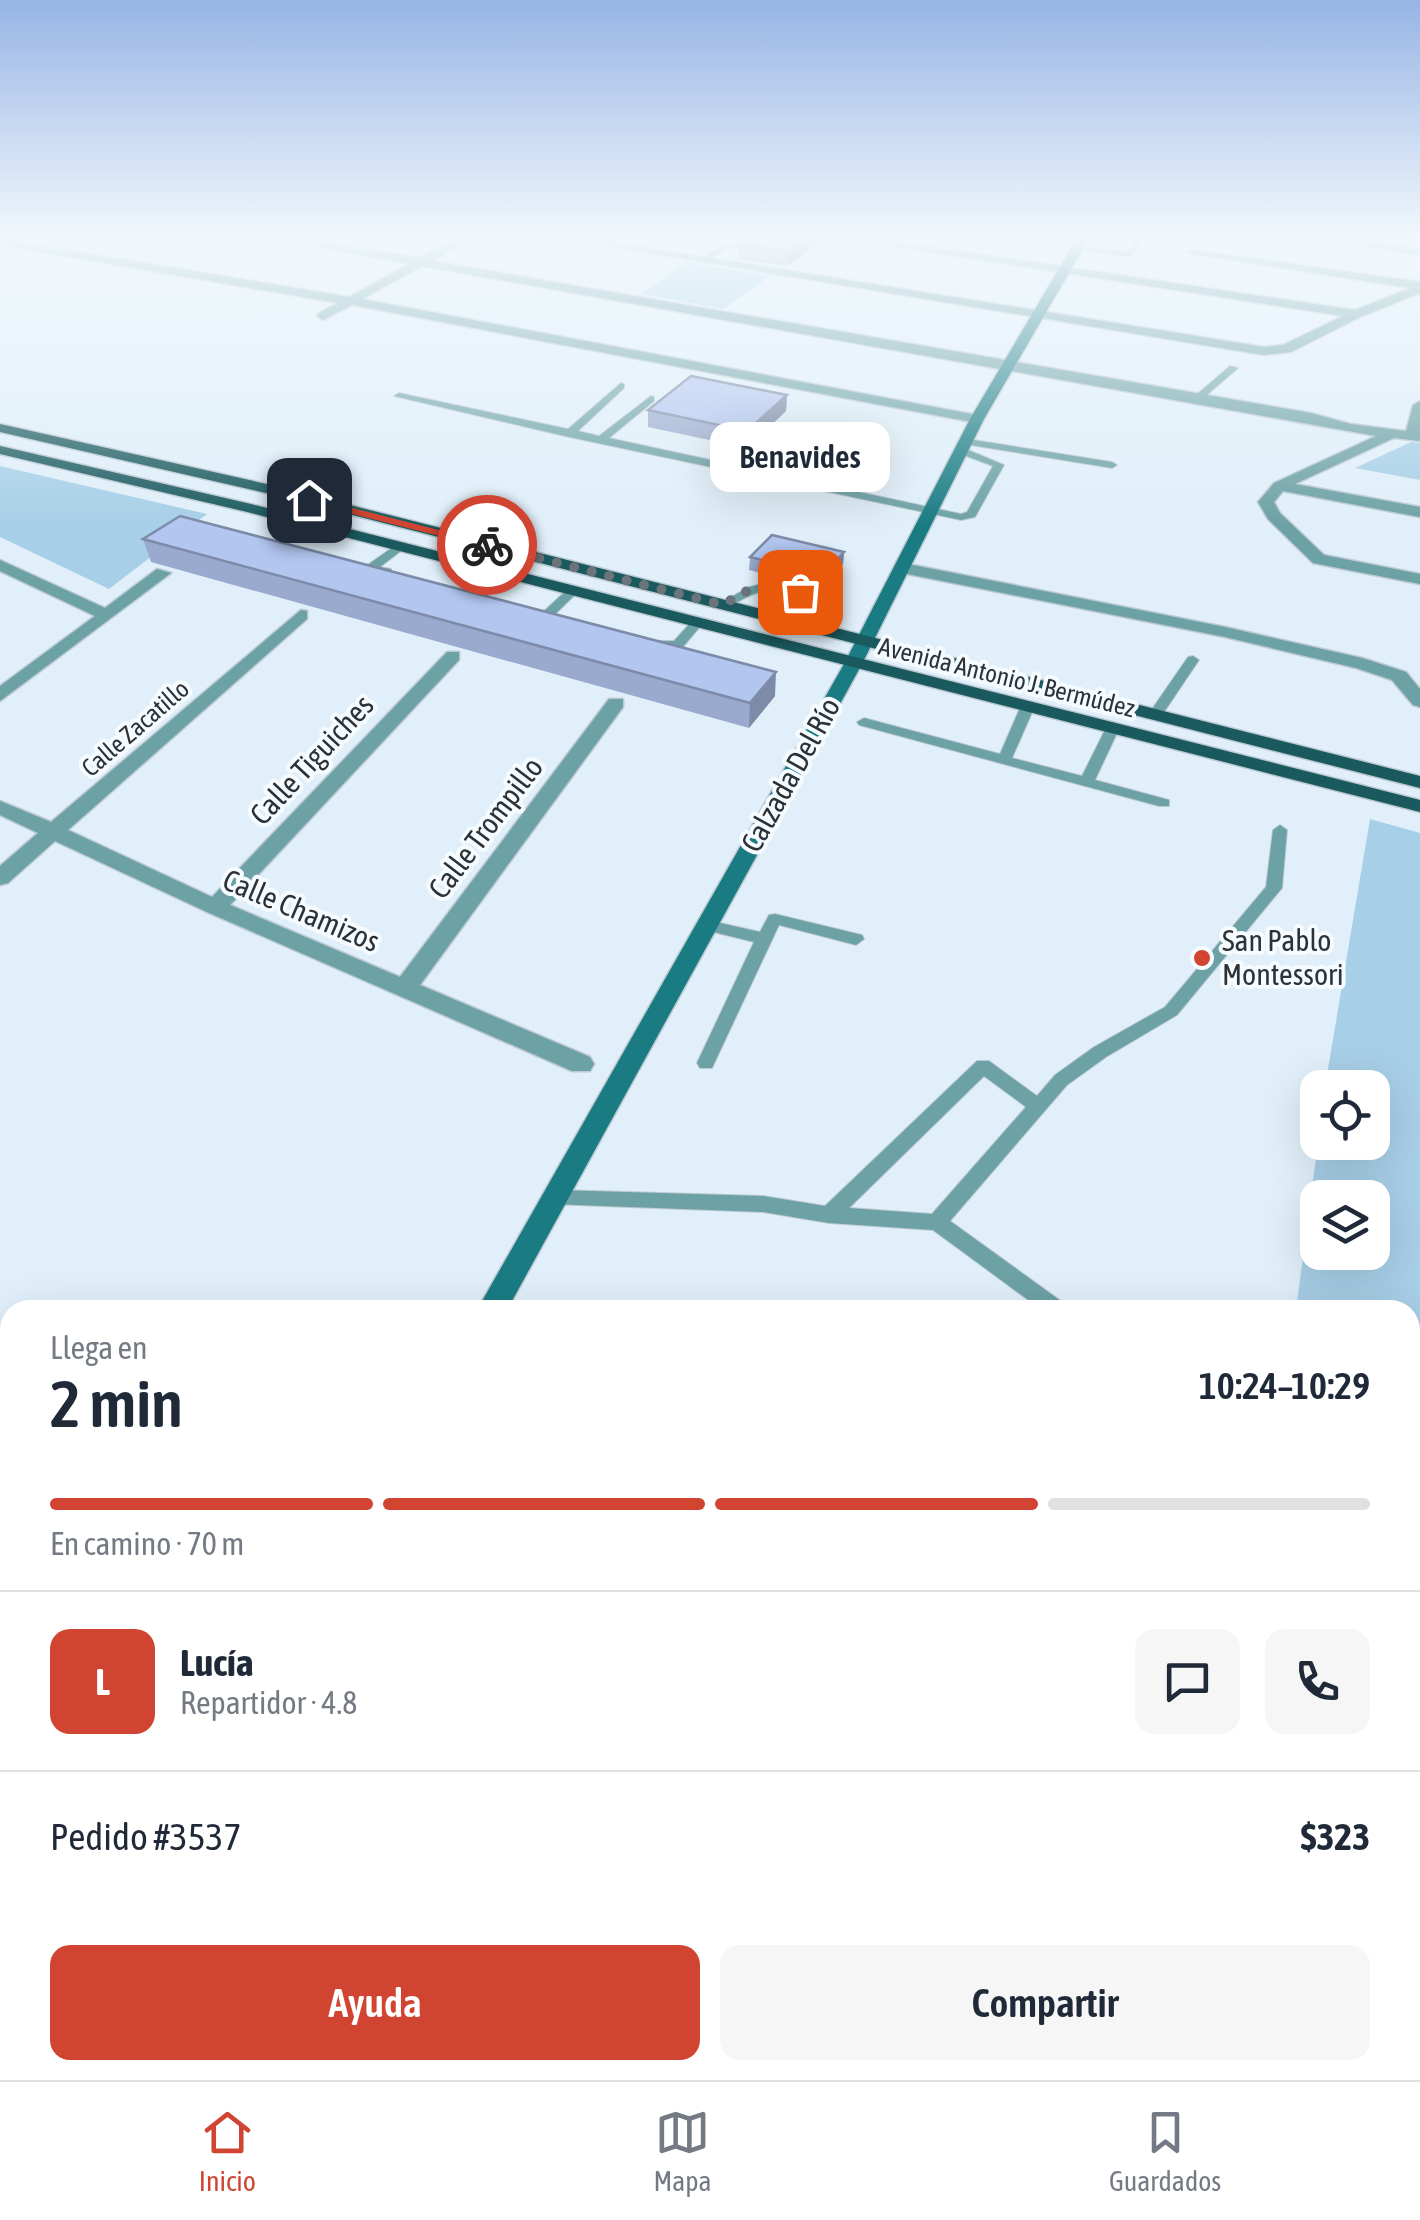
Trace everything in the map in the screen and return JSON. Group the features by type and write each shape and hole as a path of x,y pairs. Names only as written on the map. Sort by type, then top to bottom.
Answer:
{"main road":[{"name":"Avenida Antonio J. Bermúdez","path":"0,428 271,490 1420,782"},
{"name":"Avenida Antonio J. Bermúdez","path":"0,450 400,547 1420,806"}],"street":[{"path":"492,332 977,419"},
{"path":"822,332 1311,417 1342,427 1402,434"},
{"name":"Calzada Del Río","path":"498,1300 853,664 977,419 1030,332"},
{"path":"1146,332 1264,351 1286,350 1321,332"},
{"path":"1420,406 1402,434 1279,486 1266,502 1319,558 1420,579"},
{"path":"1279,486 1420,512"},
{"path":"0,565 107,615"},
{"path":"903,568 1225,632 1362,664 1399,676 1420,701"},
{"path":"0,695 163,573"},
{"name":"Calle Zacatillo","path":"0,878 301,615"},
{"name":"Calle Tiguiches","path":"215,906 453,656"},
{"path":"0,678 32,671"},
{"name":"Calle Trompillo","path":"405,988 616,703"},
{"name":"Calle Chamizos","path":"0,807 215,906 581,1064"}],"lane":[{"path":"1198,398 1233,368"},
{"path":"569,434 621,386"},
{"path":"399,396 955,517 971,515 999,465 964,446"},
{"path":"600,440 651,399"},
{"path":"964,446 1112,465"},
{"path":"370,568 400,547"},
{"path":"352,563 405,577"},
{"path":"723,605 752,586 765,584 800,592 805,598 790,622"},
{"path":"547,615 572,591"},
{"path":"530,610 566,620"},
{"path":"640,642 672,647 697,624"},
{"path":"1154,715 1193,660"},
{"path":"1004,760 1027,708"},
{"path":"864,722 1164,803"},
{"path":"1087,780 1112,729"},
{"path":"937,1222 1061,1080 1171,1011 1274,888 1280,830"},
{"path":"706,1063 775,919 856,939"},
{"path":"706,925 764,939"},
{"path":"829,1215 983,1066 1038,1106"},
{"path":"557,1198 762,1204 829,1215 937,1222 1044,1300"}],"shaded area":[{"path":"1411,442 1420,443 1420,480 1355,468"},
{"path":"0,466 207,514 109,589 0,537"},
{"path":"1370,819 1420,833 1420,1300 1297,1300 1301,1270 1390,1270 1390,1180 1313,1180 1316,1160 1390,1160 1390,1070 1328,1070"}],"building":[{"path":"691,376 787,395 747,431 648,410"},
{"path":"180,516 776,672 750,703 143,539"},
{"path":"772,535 844,552 822,575 750,557"}],"way so far":[{"path":"487,545 723,605 752,586 765,584 800,592"}],"place":[{"name":"Benavides","path":"800,592"},
{"name":"San Pablo Montessori","path":"1202,958"}],"route":[{"path":"309,500 487,545"}]}
